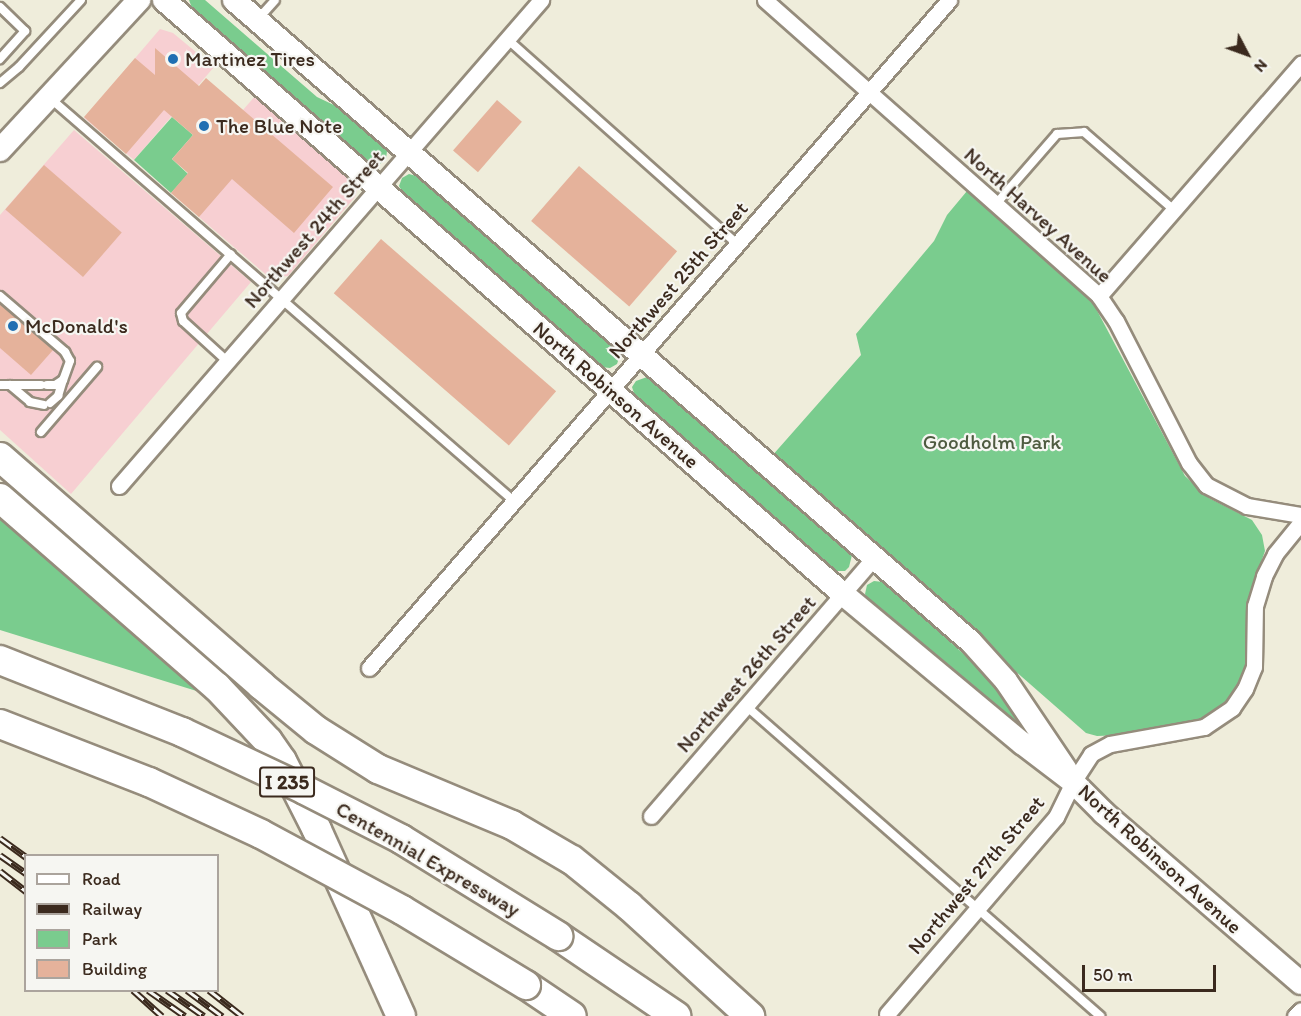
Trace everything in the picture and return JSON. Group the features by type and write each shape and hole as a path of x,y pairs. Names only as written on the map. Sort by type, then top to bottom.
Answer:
{"highway":[{"path":"0,457 307,723 378,769 512,825 572,860 612,891 750,1016"},
{"path":"0,498 217,687 268,741 282,761 318,830 400,1016"},
{"name":"Centennial Expressway","path":"0,660 182,732 401,839 558,936 676,1016"},
{"name":"I 235","path":"0,724 149,782 261,834 402,910 572,1016"}],"street":[{"path":"0,150 139,0"},
{"name":"North Robinson Avenue","path":"164,0 843,594 1022,743 1073,782 1104,813 1301,983"},
{"name":"North Robinson Avenue","path":"234,0 983,656 1006,681 1039,727 1073,782"},
{"name":"Northwest 24th Street","path":"119,486 541,0"},
{"name":"North Harvey Avenue","path":"765,0 1099,296 1116,321 1189,464 1206,485 1247,506 1301,515"},
{"name":"Northwest 25th Street","path":"369,668 949,0"},
{"path":"1099,296 1301,64"},
{"name":"Northwest 27th Street","path":"887,1014 1056,817 1073,782 1091,754 1104,746 1204,727 1232,708 1245,689 1254,668 1255,606 1264,576 1275,554 1301,522"},
{"name":"Northwest 26th Street","path":"651,816 873,559"},
{"path":"1295,1016 1301,1010"}],"lane":[{"path":"0,83 20,67 81,0"},
{"path":"257,20 275,0"},
{"path":"0,6 25,31 0,59"},
{"path":"507,39 737,244"},
{"path":"49,97 514,501"},
{"path":"996,204 1058,134 1084,132 1174,210"},
{"path":"227,361 183,321 181,314 231,254"},
{"path":"0,296 65,352 70,361 58,396 47,404 30,402 10,385"},
{"path":"40,432 97,367"},
{"path":"0,386 55,385 63,380"},
{"path":"746,706 1100,1016"}],"shaded area":[{"path":"160,29 173,33 214,67 134,160 84,118"},
{"path":"256,95 359,184 355,197 288,276 270,278 171,193"},
{"path":"74,130 251,282 71,494 0,430 0,215"}],"green space":[{"path":"189,0 205,0 317,97 338,107 382,144 387,151 386,159 380,164 367,162 193,11"},
{"path":"172,117 193,135 172,159 188,174 171,193 134,160"},
{"path":"409,174 420,177 617,348 620,355 617,364 610,368 601,367 404,195 399,186 402,178"},
{"name":"Goodholm Park","path":"967,191 1093,303 1185,476 1209,498 1252,520 1262,535 1265,551 1248,600 1249,650 1245,673 1234,694 1207,718 1123,735 1097,736 1086,733 771,457 861,355 856,334 934,241 947,215"},
{"path":"647,377 849,551 852,555 849,567 845,571 834,571 636,399 632,387 636,381"},
{"path":"0,517 203,693 0,630"},
{"path":"874,581 883,582 985,673 1029,735 869,602 865,594 867,585"}],"building":[{"path":"155,48 199,86 206,78 333,187 294,233 232,179 199,217 171,193 188,173 172,159 193,135 164,110 126,154 84,117 135,58 155,75"},
{"path":"497,100 522,122 478,172 453,151"},
{"path":"44,165 122,233 83,277 5,210"},
{"path":"579,166 677,251 629,306 531,221"},
{"path":"381,239 556,391 509,446 334,293"},
{"name":"McDonald's","path":"0,304 53,350 31,375 0,348"}],"railway":[{"path":"0,838 24,856"},
{"path":"0,855 24,872"},
{"path":"0,871 24,889"},
{"path":"135,992 162,1016"},
{"path":"151,992 185,1016"},
{"path":"170,992 204,1016"},
{"path":"190,992 222,1016"},
{"path":"212,992 242,1016"}],"place":[{"name":"Martinez Tires","path":"173,59"},
{"name":"The Blue Note","path":"204,126"},
{"name":"McDonald's","path":"13,326"}]}
